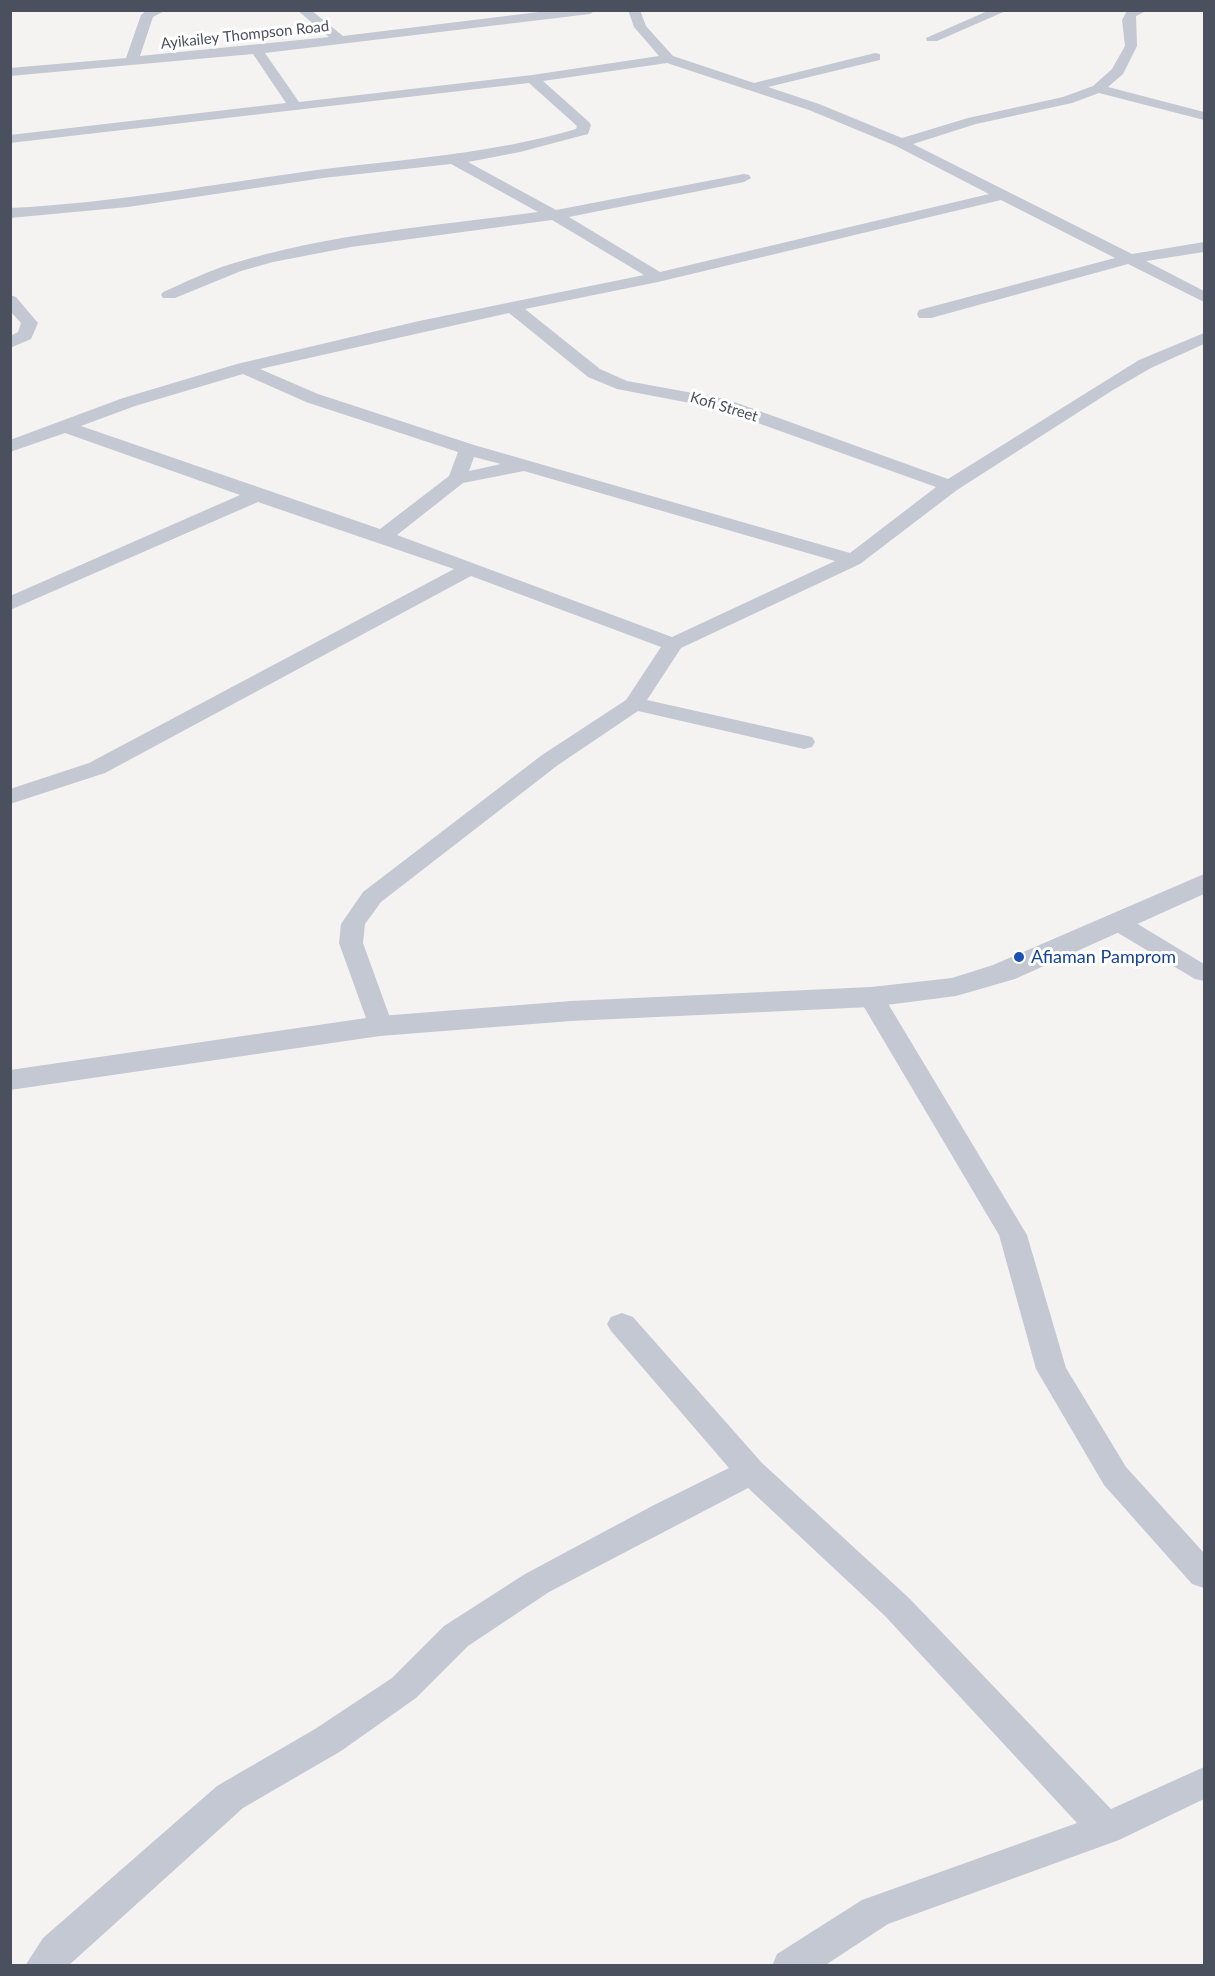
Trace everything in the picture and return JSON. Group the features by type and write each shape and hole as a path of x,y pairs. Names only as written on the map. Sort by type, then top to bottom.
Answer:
{"street":[{"path":"131,63 147,15 160,10"},
{"path":"303,10 341,41"},
{"name":"Ayikailey Thompson Road","path":"10,72 257,50 341,41 544,13 590,10"},
{"path":"634,10 640,27 668,59"},
{"path":"932,38 1002,10"},
{"path":"901,143 973,122 1067,100 1098,89 1118,71 1131,46 1128,20 1131,14 1142,10"},
{"path":"257,50 294,105"},
{"path":"752,87 875,57"},
{"path":"10,139 532,79 668,59 814,107 901,143 1204,297"},
{"path":"10,213 118,203 452,159 558,139 583,131 584,125 532,79"},
{"path":"1098,89 1204,116"},
{"path":"452,159 556,216 658,277"},
{"path":"169,295 235,268 271,258 351,242 556,216 744,178"},
{"path":"10,447 176,387 243,368 419,326 658,277 1002,195"},
{"path":"925,314 1130,259 1204,248"},
{"path":"10,300 30,323 25,335 10,343"},
{"name":"Kofi Street","path":"513,308 594,373 623,385 720,403 950,486"},
{"path":"380,1026 351,943 353,924 372,897 550,760 634,704 673,644 853,560 950,486 1107,386 1145,364 1200,344"},
{"path":"243,368 312,398 468,448 664,503 853,560"},
{"path":"63,426 257,495 383,536 673,644"},
{"path":"457,479 468,448"},
{"path":"383,536 457,479 524,465"},
{"path":"10,604 257,495"},
{"path":"10,797 97,768 469,569"},
{"path":"634,704 804,742"},
{"path":"10,1080 380,1026 570,1011 871,998 956,987 1004,972 1204,883"},
{"path":"1117,922 1204,974"},
{"path":"871,998 1013,1234 1051,1369 1115,1476 1204,1575"},
{"path":"622,1323 751,1472 897,1607 1106,1829"},
{"path":"44,1965 57,1950 230,1797 328,1740 404,1688 456,1636 537,1583 665,1514 751,1472"},
{"path":"791,1965 875,1912 1106,1829 1204,1782"}],"place":[{"name":"Afiaman Pamprom","path":"1019,957"}]}
